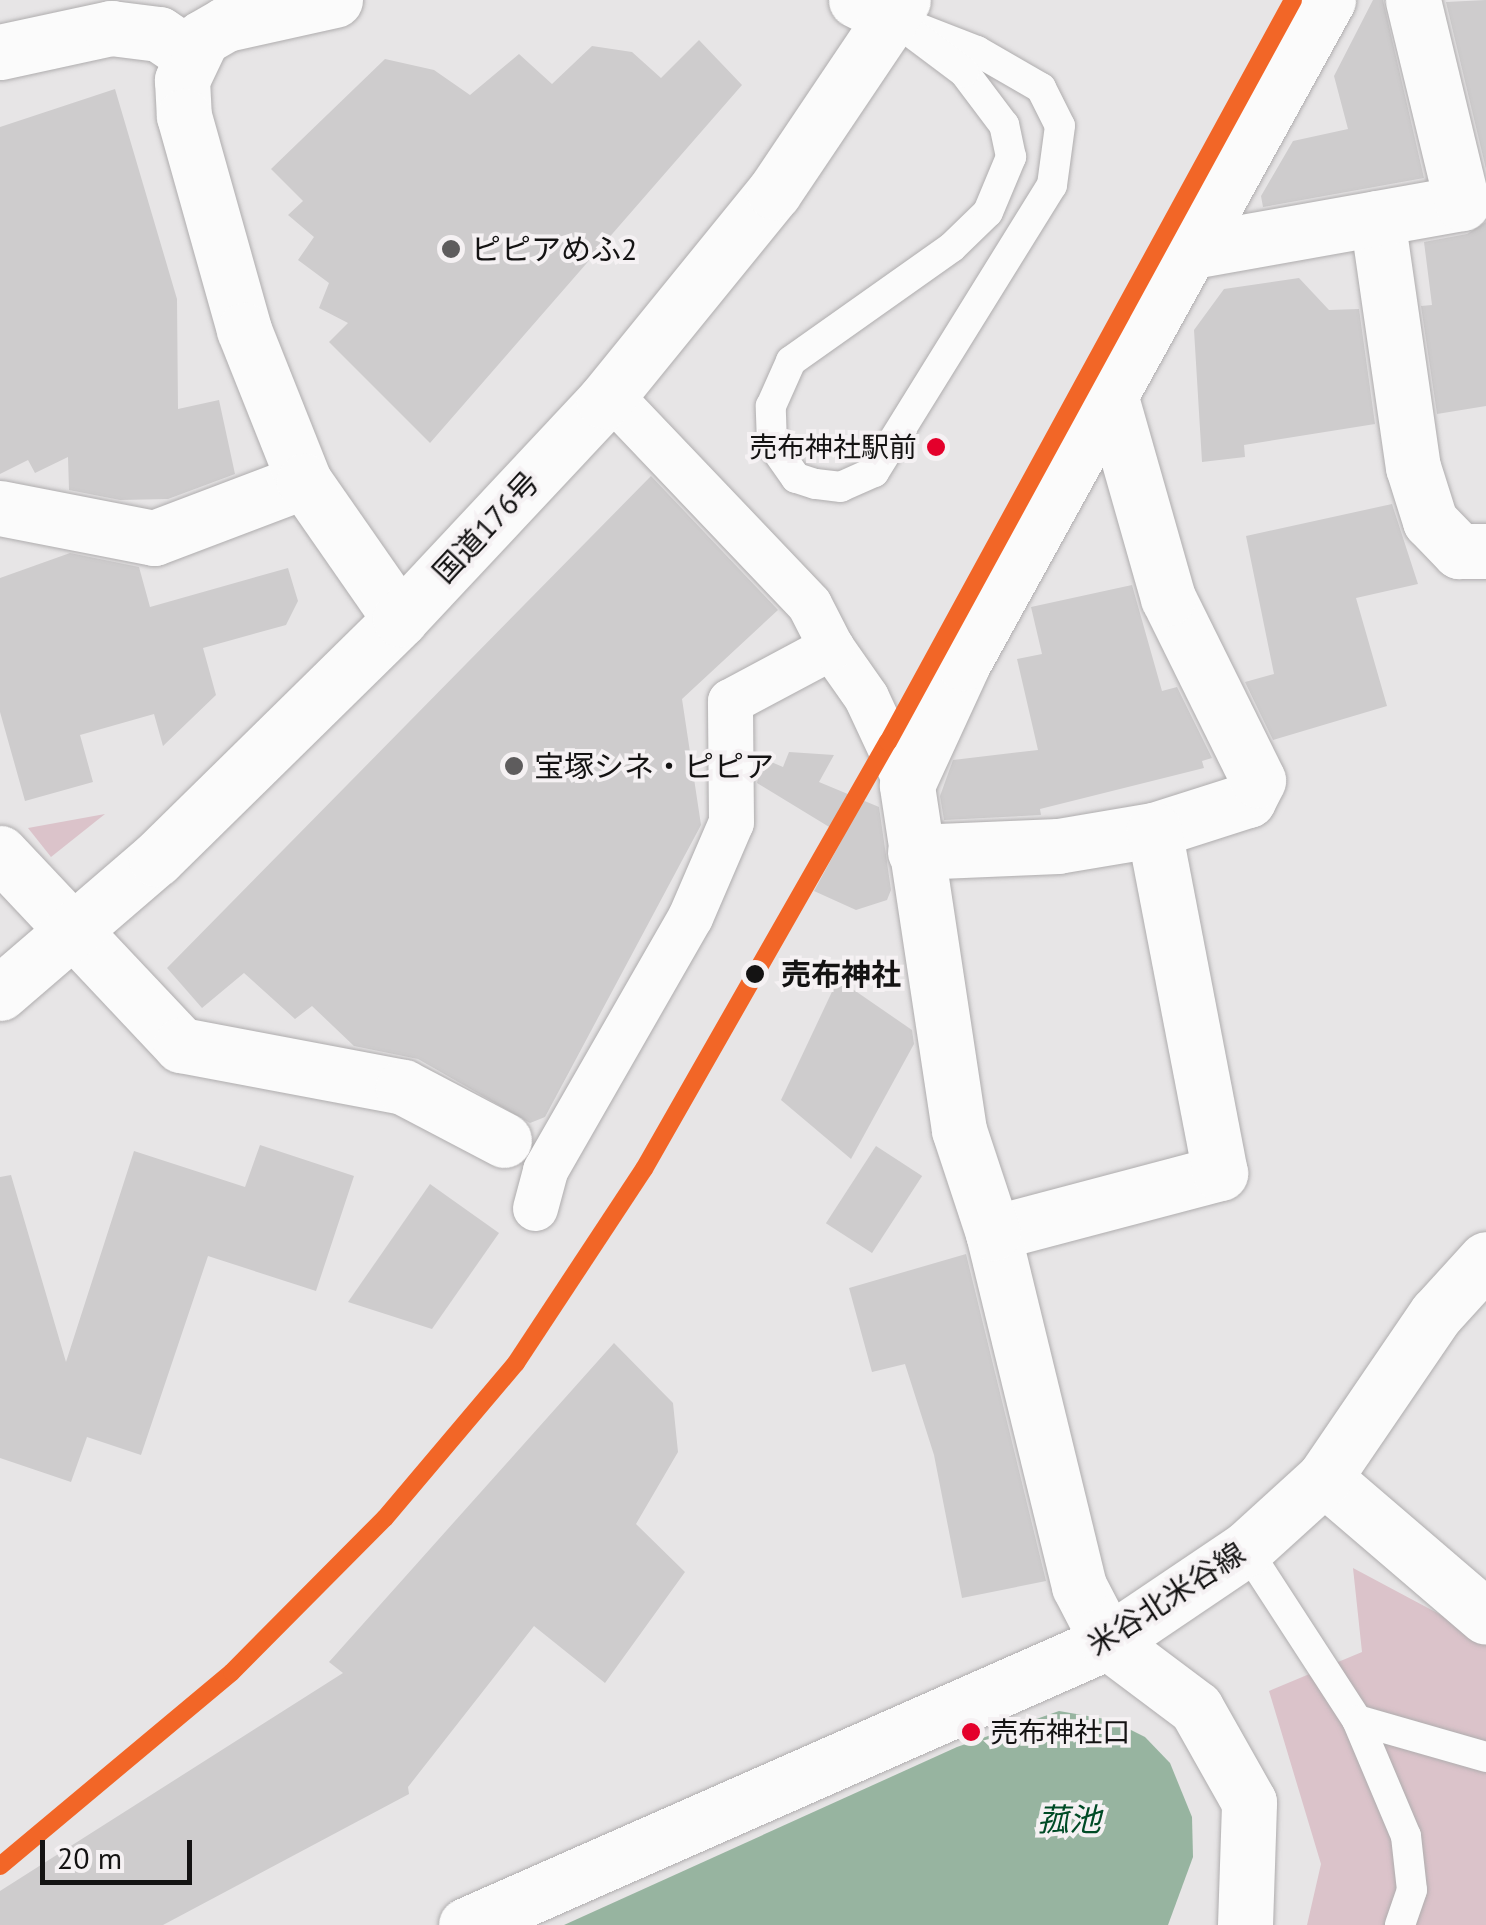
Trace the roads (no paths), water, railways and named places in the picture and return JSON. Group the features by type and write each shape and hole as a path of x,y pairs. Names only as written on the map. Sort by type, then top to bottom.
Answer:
{"main road":[{"path":"336,0 226,24 190,55 182,80 189,134 244,330 304,482 400,619"},
{"path":"1245,1925 1249,1802 1196,1708 1108,1642 1079,1586 993,1234 959,1130 907,786 962,663 1112,402 1328,0"},
{"path":"1192,251 1474,200 1413,0"},
{"name":"国道176号","path":"0,993 75,932 400,619 610,394 774,192 884,6"},
{"path":"0,52 111,28 159,34 190,55"},
{"path":"1378,218 1413,467 1430,521 1459,552 1486,551"},
{"path":"916,852 1058,846 1154,830 1248,800 1258,780 1168,598 1112,402"},
{"path":"0,508 154,538 304,482"},
{"path":"993,1234 1220,1174 1154,830"},
{"path":"0,853 182,1044 403,1088 504,1140"},
{"name":"米谷北米谷線","path":"466,1925 1108,1642 1246,1550 1324,1478 1436,1314 1486,1259"},
{"path":"1324,1478 1486,1617"}],"street":[{"path":"610,394 809,604 830,646 866,697 907,786"},
{"path":"535,1208 545,1170 690,917 731,822 730,701 830,646"}],"lane":[{"path":"884,6 977,51 1041,88 1060,126 1052,184 874,472 841,486 815,484 796,478 772,444 771,406 791,361 952,247 988,212 1011,157 1004,125 964,72 884,6"},
{"path":"1246,1550 1358,1720 1406,1836 1412,1890 1400,1925"},
{"path":"1358,1720 1486,1757"}],"water":[{"name":"菰池","path":"1059,1711 1111,1720 1145,1737 1170,1763 1192,1817 1193,1857 1168,1925 564,1925 957,1747"}],"place":[{"name":"ピピアめふ2","path":"451,249"},
{"name":"売布神社駅前","path":"936,447"},
{"name":"宝塚シネ・ピピア","path":"514,766"},
{"name":"売布神社","path":"755,974"},
{"name":"売布神社口","path":"971,1732"}]}
